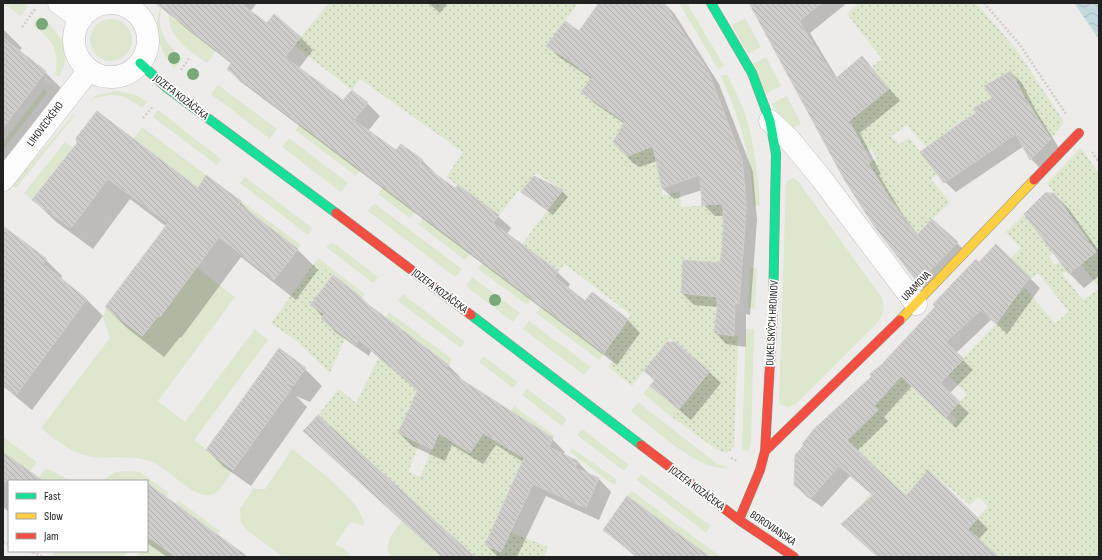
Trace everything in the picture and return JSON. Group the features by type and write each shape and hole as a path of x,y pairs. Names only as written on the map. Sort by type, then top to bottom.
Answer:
{"street":[{"path":"59,3 81,19"},
{"name":"DUKELSKÝCH HRDINOV","path":"712,3 752,73 770,121 776,154 776,216 765,451 760,470 739,520"},
{"path":"106,4 121,4 136,7 148,36 146,53 140,63 129,72 116,77 102,76 89,70 79,59 75,46 75,32 81,19 92,8 106,4"},
{"name":"JOZEFA KOZÁČEKA","path":"140,63 167,88 402,262 739,520"},
{"name":"LIHOVECKÉHO","path":"3,180 89,70"},
{"name":"DUKELSKÝCH HRDINOV","path":"770,121 788,138 821,178 916,304"},
{"name":"URAMOVA","path":"765,451 819,402 916,304 1079,133"},
{"name":"BOROVIANSKA","path":"739,520 794,557"}],"path":[{"path":"984,3 1020,46 1079,133"},
{"path":"22,27 35,9"},
{"path":"178,73 190,57"},
{"path":"143,118 154,104"},
{"path":"730,458 739,462"},
{"path":"32,552 44,557"}],"green space":[{"path":"3,3 25,3 28,6 21,16"},
{"path":"163,3 160,16 161,30 170,46 183,58 174,69 160,45 158,37 157,20"},
{"path":"329,3 578,3 547,46 592,77 581,92 628,117 613,142 628,156 653,146 663,196 680,191 681,207 722,204 723,239 714,333 738,336 734,446 730,451 727,453 716,449 672,417 710,371 670,339 632,386 608,367 613,360 604,353 631,315 565,264 558,271 522,244 563,190 536,173 521,192 519,190 499,215 446,177 463,152 360,79 352,90 294,45"},
{"path":"679,3 687,3 724,66 718,69"},
{"path":"856,3 976,3 1016,49 1064,122 1051,139 1024,97 1011,71 984,86 992,98 974,108 976,113 960,122 926,147 907,125 891,136 899,144 909,138 921,153 924,152 944,169 931,179 950,202 917,235 895,208 868,163 877,158 871,149 865,152 835,96 870,104 889,89 874,70 873,65 882,59 847,14 857,5"},
{"path":"169,14 217,50 207,63 181,43 176,37 172,30"},
{"path":"40,16 54,29 63,43 65,59 59,77 55,75 56,52 53,46 46,36 33,25"},
{"path":"745,18 761,47 748,54 732,25"},
{"path":"111,19 126,25 132,40 126,55 111,61 96,55 90,40 96,25"},
{"path":"766,57 781,86 766,94 753,64"},
{"path":"727,74 743,108 753,144 760,206 753,205 750,171 744,139 734,108 721,76"},
{"path":"218,85 277,129 270,139 211,94"},
{"path":"44,89 48,92 3,150 3,142"},
{"path":"117,91 136,95 147,102 142,108 129,99 118,95 91,99 97,95"},
{"path":"787,96 801,124 791,129 771,104"},
{"path":"158,110 221,159 217,165 153,117"},
{"path":"74,114 75,115 16,188 12,185"},
{"path":"300,124 361,170 356,176 295,130"},
{"path":"142,127 206,175 198,188 139,145 139,142 134,138"},
{"path":"289,138 348,183 341,192 282,147"},
{"path":"65,142 73,148 32,200 24,193"},
{"path":"1081,148 1099,174 1099,288 1081,264 1096,252 1047,183"},
{"path":"245,177 312,228 308,235 240,183"},
{"path":"793,178 798,181 882,298 884,308 877,323 796,404 788,407 780,404 779,399 786,184 787,181"},
{"path":"384,187 415,211 410,218 378,194"},
{"path":"241,201 301,245 298,249 239,204"},
{"path":"374,203 462,269 455,277 368,211"},
{"path":"1024,214 1053,253 1049,257 1055,265 1060,262 1066,271 1062,274 1083,300 1099,289 1099,446 1097,448 1099,450 1099,557 999,557 959,538 988,506 978,497 970,505 928,470 878,527 857,510 885,477 847,440 878,410 874,406 901,376 953,425 957,420 946,409 953,409 967,394 948,375 996,324 1023,286 1055,323 1069,312 1038,273 1031,279 1011,258 1021,248 1006,232"},
{"path":"424,217 471,253 465,260 418,224"},
{"path":"331,243 335,244 378,277 373,283 326,247"},
{"path":"318,258 365,294 362,298 315,262"},
{"path":"315,262 333,275 310,305 324,314 322,319 347,320 362,298 330,373 297,341 271,323"},
{"path":"483,262 532,298 527,305 478,269"},
{"path":"196,267 235,297 158,401 185,422 255,329 268,340 194,440 233,470 219,489 213,494 209,495 194,491 161,467 146,460 138,458 105,458 88,456 75,452 63,445 41,428 110,338 103,317 106,308 143,336 158,316 160,317"},
{"path":"750,268 757,268 755,309 748,308"},
{"path":"472,277 520,313 513,322 466,286"},
{"path":"403,294 465,342 461,348 398,301"},
{"path":"542,306 604,353 599,360 536,313"},
{"path":"389,312 452,359 449,364 386,318"},
{"path":"529,321 591,367 584,375 523,329"},
{"path":"746,329 754,329 751,443 748,452 742,449"},
{"path":"483,356 518,382 513,388 479,362"},
{"path":"379,357 427,394 419,401 411,405 398,433 418,442 425,427 427,427 408,471 420,477 439,432 470,452 483,433 524,458 496,519 512,528 511,532 548,547 544,557 475,557 318,415 339,389 356,403"},
{"path":"650,386 679,409 672,417 643,394"},
{"path":"527,389 567,419 562,426 522,395"},
{"path":"638,402 717,464 729,467 718,468 705,464 664,438 631,411"},
{"path":"514,406 555,436 553,438 511,411"},
{"path":"582,429 629,465 624,471 577,435"},
{"path":"3,437 37,462 30,472 3,452"},
{"path":"572,448 617,480 614,485 570,452"},
{"path":"292,449 335,484 356,506 362,517 364,526 350,522 335,545 344,549 352,557 283,557 248,531 241,523 240,509 253,489 265,489"},
{"path":"46,468 69,480 41,480 38,478"},
{"path":"115,472 140,472 169,493 166,497 148,484 148,480 103,480"},
{"path":"641,474 711,526 706,533 637,480"},
{"path":"632,491 721,557 710,557 627,496"},
{"path":"178,500 220,531 217,535 175,504"},
{"path":"402,521 442,557 391,557 387,550 390,537"},
{"path":"150,539 176,557 137,557 140,552 148,552 148,542"},
{"path":"54,552 127,552 124,557 57,557 52,555"}],"water":[{"path":"1074,3 1099,3 1099,39"}],"building":[{"path":"155,3 240,3 267,23 274,14 301,37 285,57 343,100 352,90 368,103 354,120 396,150 401,144 423,160 420,163 455,188 458,185 499,215 493,223 558,271 555,277 585,301 592,292 628,319 604,353 227,69 232,62"},
{"path":"599,3 664,3 708,71 742,160 744,178 746,207 744,240 739,304 735,303 734,336 714,333 718,301 716,301 717,297 681,293 683,260 720,263 723,239 723,204 702,205 700,175 662,188 653,146 628,156 621,151 613,142 625,122 581,92 592,77 579,68 580,67 546,46 565,21 579,31"},
{"path":"749,3 822,3 799,21 835,79 862,56 889,89 849,121 871,162 868,163 892,202 917,235 932,219 958,242 918,283 874,226 844,179"},
{"path":"3,38 46,71 3,128"},
{"path":"1011,71 1024,97 1051,139 1030,160 1016,134 944,183 920,152 976,113 974,108 992,98 984,86"},
{"path":"97,111 198,188 206,175 241,201 239,204 298,249 274,280 219,237 160,317 158,316 142,336 105,307 168,223 108,179 71,228 32,200 77,143 76,138"},
{"path":"534,176 563,190 547,210 521,192"},
{"path":"1045,193 1054,193 1096,252 1069,274 1024,214"},
{"path":"3,226 47,259 43,264 87,299 16,395 3,384"},
{"path":"996,244 1030,277 996,324 981,310 946,342 964,359 940,383 960,402 945,418 901,376 874,406 878,410 847,440 906,496 928,470 978,518 968,529 999,557 878,557 841,524 873,495 839,466 811,498 794,485 795,455 814,429 871,377 870,374 882,364 935,307 933,304 976,259 979,262"},
{"path":"333,275 362,298 361,299 449,365 445,369 553,438 549,447 578,461 575,468 599,478 586,508 533,484 501,552 485,545 524,458 483,433 470,453 439,433 432,449 398,433 418,390 358,339 356,345 321,319 324,314 310,305"},
{"path":"667,342 675,342 710,371 679,409 650,386 655,379 644,371"},
{"path":"279,348 306,368 293,386 281,380 291,389 233,470 206,450"},
{"path":"318,415 475,557 442,557 303,431"},
{"path":"3,452 42,480 8,480 3,481"},
{"path":"148,484 248,557 176,557 148,537"},
{"path":"627,496 710,557 638,557 603,530"}],"traffic: fast":[{"path":"711,3 752,73 770,121 776,154 773,310"},
{"path":"140,63 167,88 336,213"},
{"path":"471,315 641,445"}],"traffic: slow":[{"path":"900,320 1034,180"}],"traffic: jam":[{"path":"1034,180 1079,133"},
{"path":"336,213 471,315"},
{"path":"739,520 760,470 765,451 773,310"},
{"path":"765,451 900,320"},
{"path":"641,445 739,520 794,557"}]}
